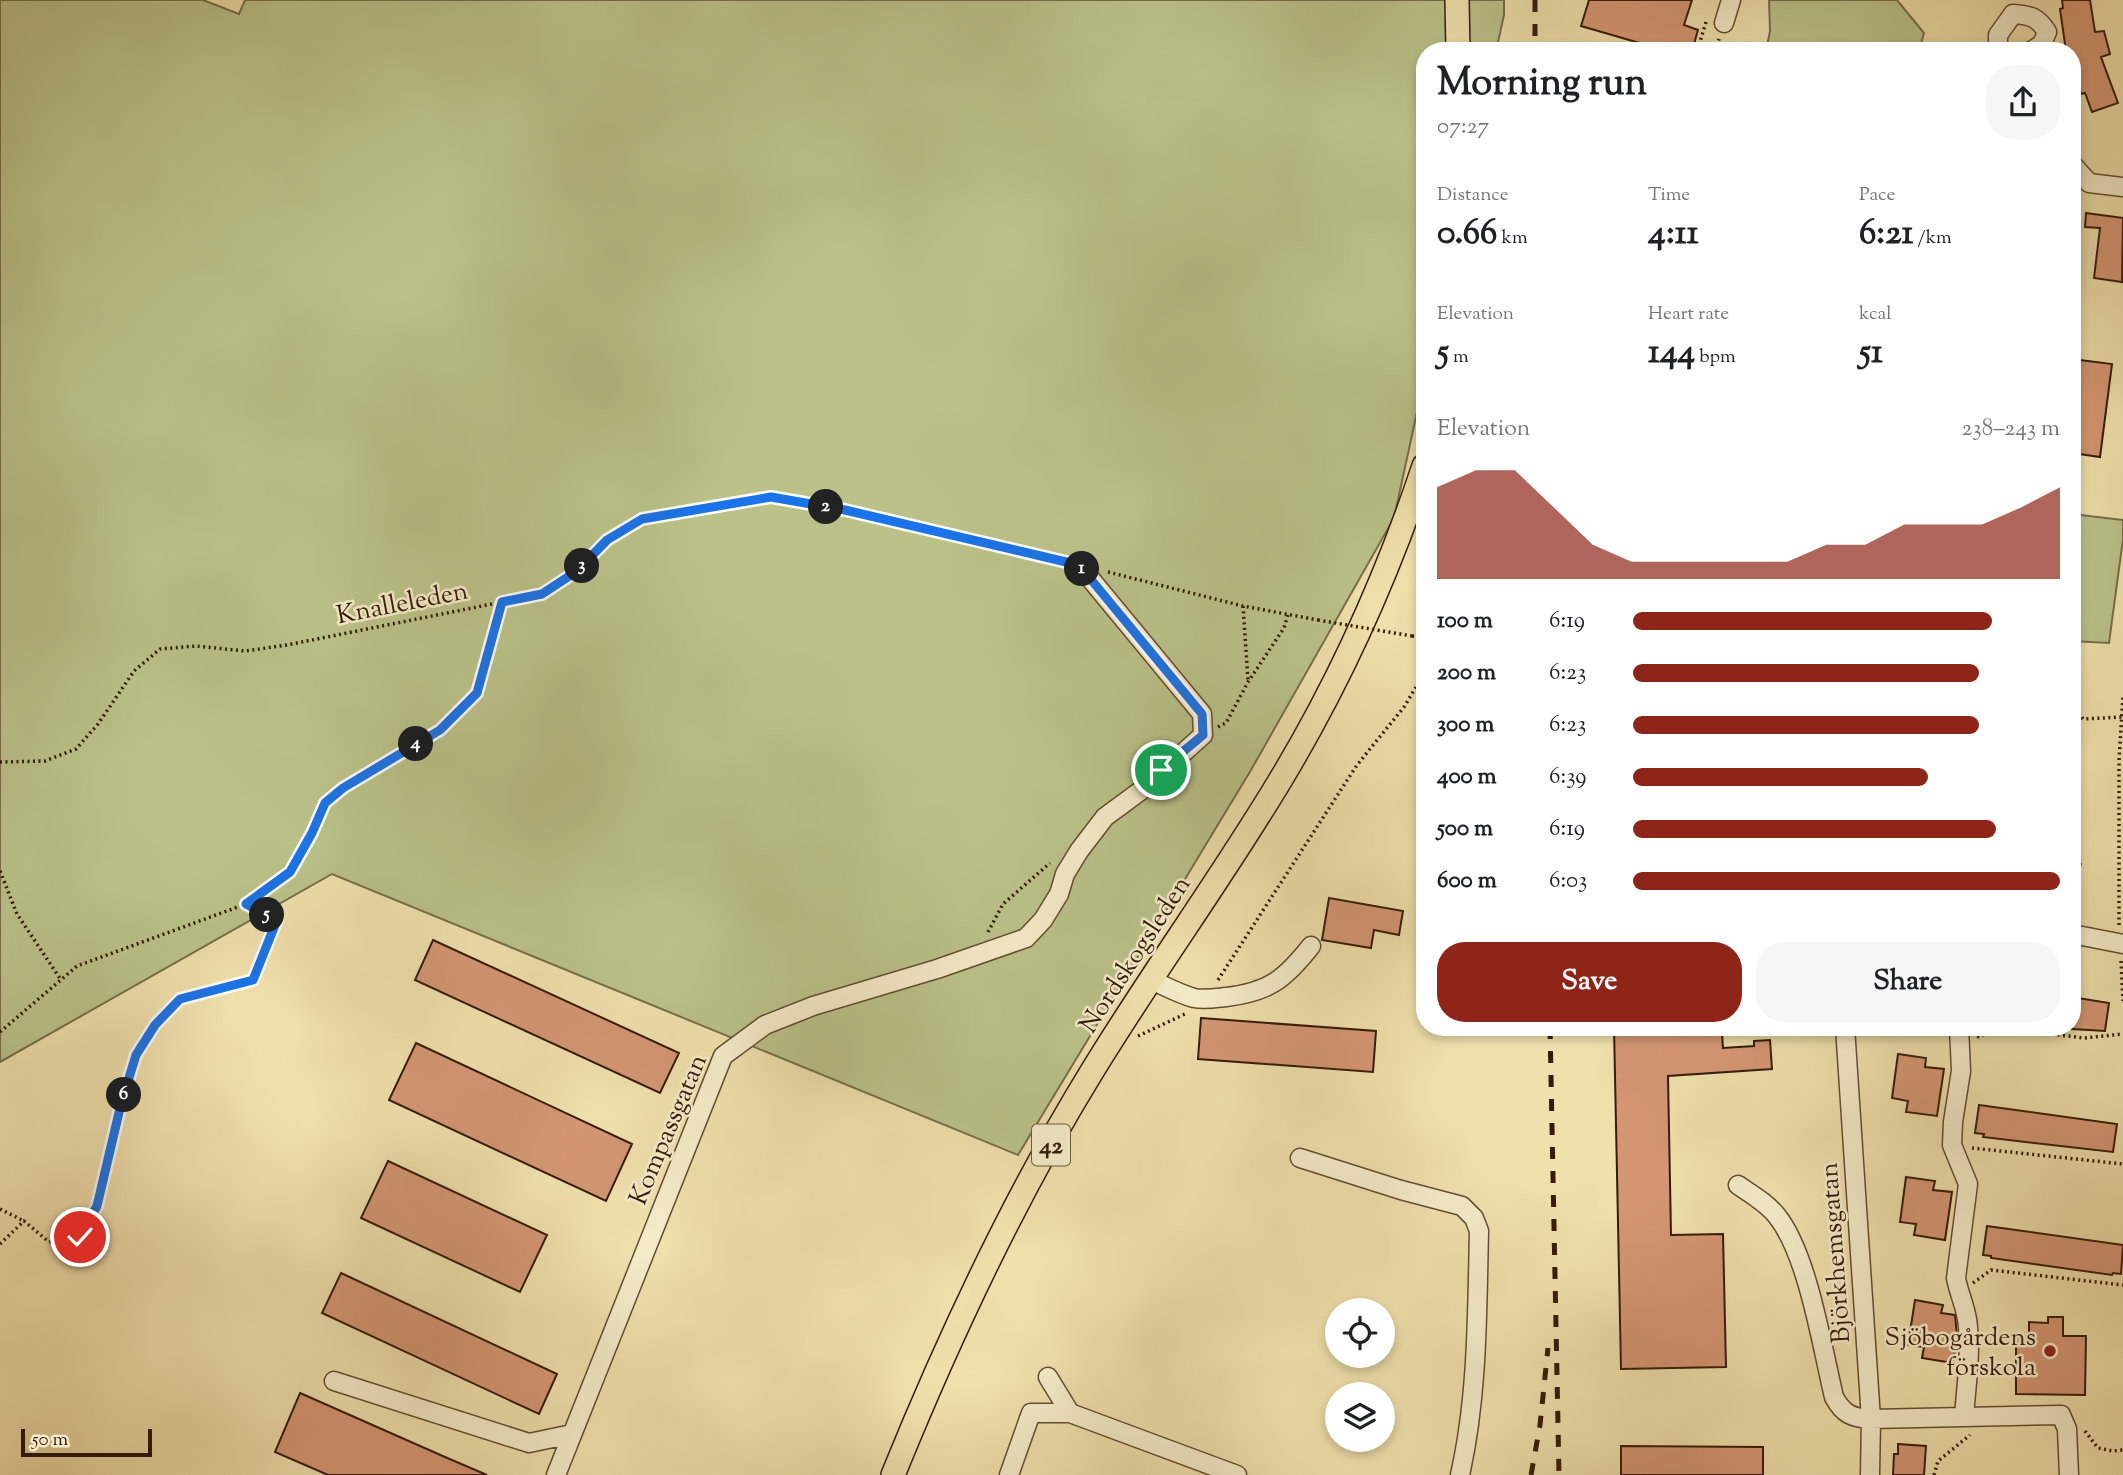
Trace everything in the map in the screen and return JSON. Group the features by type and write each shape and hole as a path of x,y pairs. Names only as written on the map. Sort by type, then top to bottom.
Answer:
{"main road":[{"path":"1457,0 1458,42"},
{"name":"Nordskogsleden","path":"893,1475 969,1303 1012,1217 1089,1077 1149,979 1246,835 1313,721 1373,600 1404,527 1416,490"}],"street":[{"path":"1724,23 1731,0"},
{"path":"1998,42 1998,35 2013,14 2040,20 2047,32 2043,42"},
{"path":"2081,176 2089,183 2123,187"},
{"name":"Kompassgatan","path":"556,1475 723,1056 765,1025 813,1006 1026,938 1043,920 1059,894 1065,874 1105,817 1143,789 1203,735 1202,714 1079,565"},
{"path":"2081,936 2122,944"},
{"path":"1149,979 1194,998 1207,999 1260,992 1297,965 1311,946"},
{"name":"Björkhemsgatan","path":"1846,1036 1871,1419 1870,1475"},
{"path":"1959,1036 1961,1071 1953,1122 1954,1148 1968,1184 1956,1278 1969,1330 1964,1417"},
{"path":"1300,1158 1462,1206 1474,1218 1479,1231 1477,1334 1471,1410 1460,1475"},
{"path":"1738,1185 1777,1215 1791,1239 1802,1265 1835,1397 1842,1411 1855,1418 1871,1419 2061,1415 2067,1429 2069,1475"},
{"path":"1048,1377 1070,1413"},
{"path":"334,1381 529,1443 572,1434"},
{"path":"1009,1475 1031,1413 1070,1413 1237,1475"}],"path":[{"name":"Knalleleden","path":"0,762 44,761 76,749 98,723 134,671 160,649 196,646 245,650 286,645 542,594 577,571 607,540 642,519 771,497 845,510 1243,606 1416,637"},
{"path":"0,1032 77,966 246,904 290,872 325,803 343,788 440,730 477,693 502,602"},
{"path":"1243,606 1248,682"},
{"path":"1226,723 1248,682 1284,628 1288,614"},
{"path":"1130,1042 1157,1026 1193,1011 1207,999 1357,765 1404,707 1416,687"},
{"path":"2123,696 2119,760 2123,1001"},
{"path":"2081,715 2084,719 2122,717"},
{"path":"0,871 17,914 61,980"},
{"path":"0,1209 24,1221 49,1242 80,1237 97,1206 121,1104 136,1055 155,1025 180,999 253,980 277,920 246,904"},
{"path":"2068,1036 2084,1038 2123,1034"},
{"path":"1954,1148 2015,1151 2123,1164"},
{"path":"0,1244 24,1221"},
{"path":"1963,1300 1970,1285 1991,1270 2123,1285"},
{"path":"2061,1415 2076,1418 2098,1448 2123,1450"},
{"path":"1934,1475 1938,1461 1968,1438 1984,1417"}],"green space":[{"path":"0,0 203,0 239,14 245,0 1504,0 1504,15 1498,42 1416,42 1416,417 1394,518 1251,770 1018,1155 332,874 0,1062"},
{"path":"1769,0 1897,0 1924,33 1922,42 1768,42"},
{"path":"2081,515 2123,520 2123,539 2109,643 2081,641"}],"building":[{"path":"1589,0 1692,0 1684,25 1698,30 1695,42 1636,42 1581,26"},
{"path":"2062,0 2090,0 2095,32 2104,31 2110,54 2101,57 2118,103 2092,112 2085,93 2081,94 2081,42 2065,42 2060,9 2063,8"},
{"path":"2086,213 2123,218 2122,282 2094,278 2100,228 2085,227"},
{"path":"2081,360 2112,364 2100,457 2081,454"},
{"path":"1329,898 1403,911 1399,935 1374,930 1371,948 1322,940"},
{"path":"433,940 679,1053 660,1093 415,980"},
{"path":"2081,998 2109,1003 2105,1031 2081,1030"},
{"path":"1201,1018 1376,1031 1373,1072 1198,1059"},
{"path":"1614,1036 1722,1036 1723,1048 1754,1046 1754,1041 1770,1040 1772,1069 1668,1076 1671,1235 1723,1234 1726,1367 1621,1369"},
{"path":"416,1043 632,1144 606,1201 389,1100"},
{"path":"1898,1054 1926,1058 1925,1067 1944,1069 1937,1116 1906,1112 1908,1101 1892,1098"},
{"path":"1979,1105 2117,1124 2113,1152 1983,1137 1984,1134 1975,1133"},
{"path":"388,1161 547,1235 520,1292 361,1218"},
{"path":"1906,1177 1935,1181 1933,1190 1952,1192 1945,1240 1914,1235 1916,1224 1900,1222"},
{"path":"1987,1226 2123,1245 2121,1274 1991,1258 1983,1255"},
{"path":"341,1273 557,1374 539,1414 322,1313"},
{"path":"1915,1300 1943,1305 1941,1313 1955,1315 1957,1336 1953,1363 1922,1358 1924,1347 1908,1345"},
{"path":"2048,1317 2063,1317 2063,1336 2086,1336 2085,1395 2016,1394 2016,1336 2029,1336 2029,1322 2048,1323"},
{"path":"300,1393 487,1475 328,1475 275,1452"},
{"path":"1898,1444 1926,1446 1924,1475 1893,1475 1894,1454 1898,1454"},
{"path":"1621,1446 1763,1447 1763,1475 1621,1475"}],"railway":[{"path":"1535,0 1535,42"},
{"path":"1550,1036 1559,1475"},
{"path":"1531,1475 1540,1425 1548,1348"}],"place":[{"name":"Sjöbogårdens förskola","path":"2050,1351"}],"route":[{"path":"80,1237 97,1206 121,1104 136,1055 155,1025 180,999 253,980 277,920 246,904 290,872 325,803 343,788 440,730 477,693 502,602 542,594 577,571 607,540 642,519 771,497 845,510 1079,565 1202,714 1203,735 1161,770"}]}
